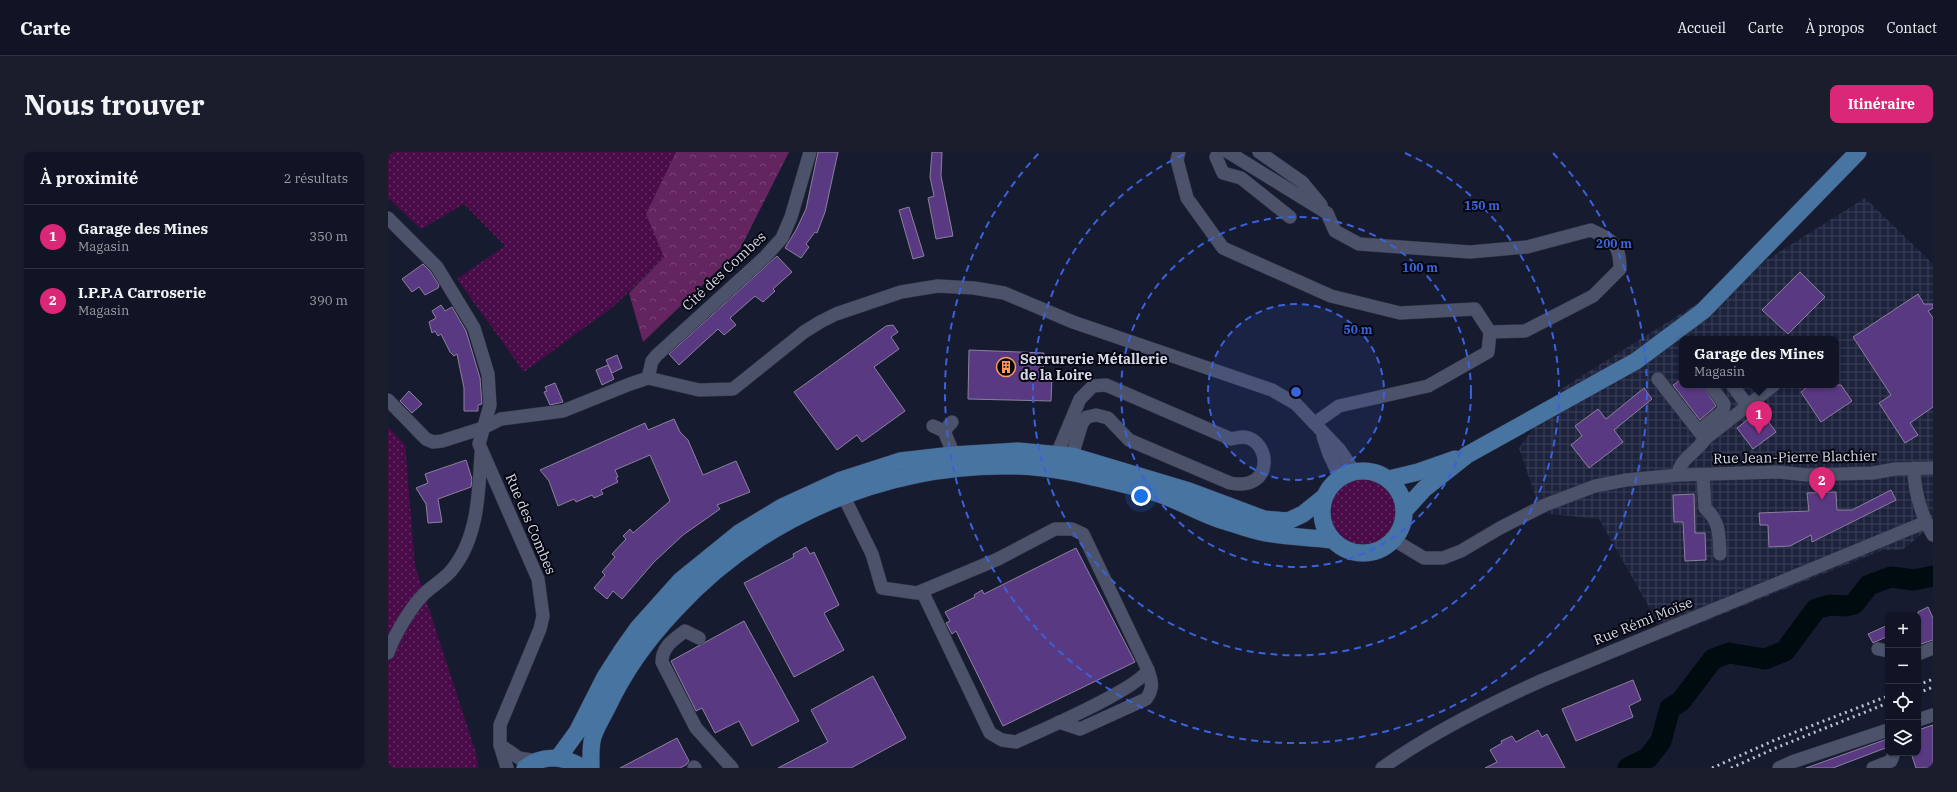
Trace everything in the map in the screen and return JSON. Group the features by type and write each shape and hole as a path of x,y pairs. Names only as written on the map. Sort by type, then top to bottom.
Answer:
{"main road":[{"path":"1405,510 1424,489 1467,456 1636,361 1703,311 1858,152"},
{"path":"558,758 577,732 605,677 638,628 682,580 739,533 782,507 841,480 900,461 954,455 1018,451 1064,455 1189,491 1264,519 1288,521 1303,514 1324,497 1331,486 1347,474 1366,470 1378,473 1389,479 1397,488 1403,498 1405,510 1402,526 1394,540 1383,549 1370,553 1356,553 1343,548 1332,540 1324,527 1321,512 1324,497"},
{"path":"1389,479 1418,472 1467,456"},
{"path":"591,768 593,736 618,685 633,659 652,634 695,588 750,544 781,524 843,495 906,476 959,468 1012,466 1066,472 1147,490 1216,518 1262,532 1332,540"},
{"path":"531,765 558,758 571,761 583,768"}],"street":[{"name":"Cité des Combes","path":"648,378 652,361 657,354 765,257 782,238 791,217 810,152"},
{"path":"1179,152 1177,160 1186,198 1223,248 1331,296 1400,313 1475,309 1490,332 1488,352 1428,386 1339,406 1315,423"},
{"path":"1219,152 1216,157 1223,173 1241,178 1290,217"},
{"path":"1228,152 1327,212"},
{"path":"1259,152 1302,182 1327,212 1335,231 1359,244 1470,252 1527,247 1591,230 1613,241 1620,254 1620,269 1593,296 1525,331 1490,332"},
{"path":"388,218 436,267 474,328 488,374 490,405 478,444 481,453 479,488 470,539 454,568 423,595 394,637 388,653"},
{"path":"388,400 426,440 433,442 442,441 484,428 501,419 562,411 648,378 700,390 733,389 804,332 836,314 901,292 938,286 974,288 1004,293 1073,322 1272,390 1296,404 1315,423 1322,434 1339,449 1347,474"},
{"path":"1658,379 1702,435 1723,411 1724,404 1712,388"},
{"path":"1106,385 1231,438 1244,437 1253,441 1259,447 1264,464 1262,473 1249,484 1240,485 1230,483 1129,440 1108,418 1096,414 1087,417 1082,422 1064,455 1080,399 1093,386 1106,385"},
{"path":"1734,388 1744,409"},
{"name":"Rue Jean-Pierre Blachier","path":"1678,475 1680,465 1699,448 1702,435 1744,409 1770,388"},
{"path":"943,426 954,455"},
{"name":"Rue des Combes","path":"481,453 489,467 538,579 543,616 540,629 500,725 500,745 506,768"},
{"path":"1914,468 1917,498 1926,522 1933,535"},
{"name":"Rue Jean-Pierre Blachier","path":"1394,540 1424,558 1443,558 1461,551 1524,515 1567,496 1595,486 1626,480 1678,475 1778,472 1807,475 1873,473 1895,469 1933,468"},
{"path":"1703,475 1705,508 1713,514 1719,530 1720,554"},
{"path":"843,495 872,554 882,588 917,593 998,558 1055,530 1072,530 1083,534 1148,670 1153,684 1151,692 1146,699 1080,729 1059,722"},
{"name":"Rue Rémi Moïse","path":"1382,768 1449,726 1493,703 1543,680 1926,522"},
{"path":"922,591 990,733 1002,740 1016,742 1059,722 1122,691 1144,676 1148,670"},
{"path":"699,638 685,631 666,647 662,654 662,662 696,728 732,768"},
{"path":"1921,653 1933,648"},
{"path":"1921,719 1933,715"},
{"path":"1779,768 1792,762 1885,731"},
{"path":"500,745 531,765"},
{"path":"1873,768 1891,761 1893,756"}],"shaded area":[{"path":"388,152 676,152 647,214 664,257 614,306 524,372 457,279 505,246 464,204 421,229 388,198"},
{"path":"1865,198 1933,264 1933,525 1902,550 1883,550 1666,637 1599,519 1541,513 1519,448 1561,389"},
{"path":"388,427 405,445 415,566 476,753 478,768 388,768"},
{"path":"1363,475 1383,481 1393,491 1399,511 1393,531 1383,541 1363,547 1343,541 1333,531 1327,511 1333,491 1343,481"}],"green space":[{"path":"676,152 789,152 740,249 643,342 629,293 664,257 646,214"}],"building":[{"path":"818,152 838,152 825,212 817,233 815,232 806,244 809,247 801,258 785,248 806,209"},
{"path":"932,152 942,152 941,176 953,236 936,239 928,198 934,196 930,177"},
{"path":"909,207 924,256 913,259 899,210"},
{"path":"777,256 792,272 773,289 775,291 763,302 755,296 730,318 736,325 724,335 718,329 679,365 669,354"},
{"path":"423,264 430,271 439,285 438,288 425,295 419,287 412,292 402,279"},
{"path":"1800,272 1825,297 1788,334 1762,310"},
{"path":"1918,294 1924,304 1933,304 1933,308 1928,311 1933,318 1933,407 1910,423 1918,435 1905,443 1879,403 1891,395 1853,337"},
{"path":"441,305 445,311 452,307 466,331 480,378 482,404 478,405 478,411 464,411 464,388 457,354 454,356 450,352 441,334 438,336 435,331 432,333 429,322 436,318 432,311"},
{"path":"893,325 898,332 891,337 899,349 874,367 905,411 862,442 857,435 837,450 794,392 886,326"},
{"name":"Serrurerie Métallerie de la Loire","path":"969,350 1044,353 1043,376 1052,377 1051,401 968,399"},
{"path":"617,355 622,368 612,373 606,360"},
{"path":"608,365 614,379 602,385 596,370"},
{"path":"1679,381 1679,388 1704,388 1716,406 1700,420 1673,385"},
{"path":"555,383 563,402 550,405 544,392 547,391 545,387"},
{"path":"1839,385 1841,385 1852,401 1821,422 1801,392 1806,388 1839,388"},
{"path":"1644,388 1652,399 1614,430 1623,442 1589,468 1571,445 1582,436 1575,426 1598,409 1606,419"},
{"path":"409,391 422,404 412,413 400,401"},
{"path":"1760,410 1776,432 1753,449 1737,428"},
{"path":"674,419 680,432 688,440 703,475 736,461 750,492 717,505 720,509 683,535 654,562 622,599 613,591 607,599 594,588 605,575 602,572 615,557 612,554 626,539 623,536 630,529 633,533 670,501 650,455 615,470 618,477 616,478 618,482 601,490 603,494 594,498 592,495 576,502 574,499 558,506 549,481 540,470 645,423 648,430"},
{"path":"466,460 472,479 471,487 438,499 442,522 428,523 426,504 416,488 428,483 425,474"},
{"path":"1891,490 1896,500 1812,542 1811,535 1790,546 1769,547 1768,525 1760,525 1759,513 1809,511 1807,493 1836,492 1837,510 1852,510"},
{"path":"1694,494 1695,533 1705,533 1706,560 1685,561 1683,522 1674,522 1673,495"},
{"path":"806,547 810,554 814,552 839,605 824,613 844,650 794,677 744,583 794,557 793,554"},
{"path":"1076,548 1135,662 1003,726 956,631 952,634 946,623 950,621 945,612 975,597 974,595 982,590 984,594"},
{"path":"1928,607 1933,618 1933,640 1921,644 1921,612 1918,612"},
{"path":"744,621 799,721 752,746 739,721 715,733 702,708 696,711 671,661"},
{"path":"1885,626 1885,637 1873,643 1868,634"},
{"path":"873,676 906,738 851,768 778,768 828,742 811,710"},
{"path":"1633,680 1641,700 1629,706 1633,717 1576,741 1562,709"},
{"path":"1933,725 1933,768 1916,768 1912,756 1921,756 1921,729"},
{"path":"1538,730 1542,737 1547,734 1565,768 1485,768 1497,762 1490,750 1502,743 1501,741 1512,736 1516,742"},
{"path":"677,738 689,761 686,765 680,768 620,768"},
{"path":"1885,740 1885,748 1833,768 1806,768"}],"waterway":[{"path":"1628,768 1648,758 1661,741 1670,708 1681,701 1713,659 1729,653 1765,659 1785,651 1816,609 1830,605 1845,606 1854,604 1869,585 1891,577 1914,580 1933,576"}],"railway":[{"path":"1920,684 1933,679"},
{"path":"1921,692 1933,687"},
{"path":"1712,768 1775,740 1885,697"},
{"path":"1731,768 1778,747 1885,704"}],"place":[{"name":"Serrurerie Métallerie de la Loire","path":"1006,367"},
{"name":"Garage des Mines","path":"1759,434"},
{"name":"I.P.P.A Carroserie","path":"1822,500"}]}
